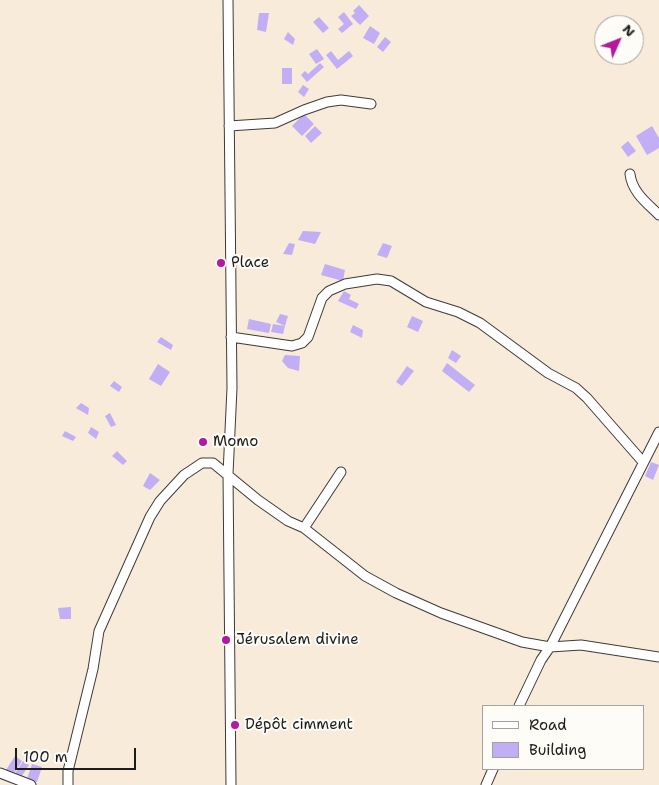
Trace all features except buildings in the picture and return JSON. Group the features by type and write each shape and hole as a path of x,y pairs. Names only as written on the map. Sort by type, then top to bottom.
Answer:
{"street":[{"path":"228,0 232,388 228,474 231,785"},
{"path":"230,126 275,123 327,102 341,100 371,104"},
{"path":"630,174 631,184 659,215"},
{"path":"231,337 292,346 302,343 308,337 322,298 329,291 345,284 377,279 391,281 426,302 458,312 480,323 548,373 576,388 643,462"},
{"path":"519,705 659,432"},
{"path":"68,785 68,772 93,669 99,632 150,517 160,501 184,475 202,463 213,463 258,500 288,521 304,528 365,576 396,593 440,613 522,642 550,647 581,645 659,657"},
{"path":"304,528 341,472"},
{"path":"486,785 493,770"},
{"path":"0,773 32,785"}],"place":[{"name":"Place","path":"221,263"},
{"name":"Momo","path":"203,442"},
{"name":"Jérusalem divine","path":"226,640"},
{"name":"Dépôt cimment","path":"235,725"}]}
